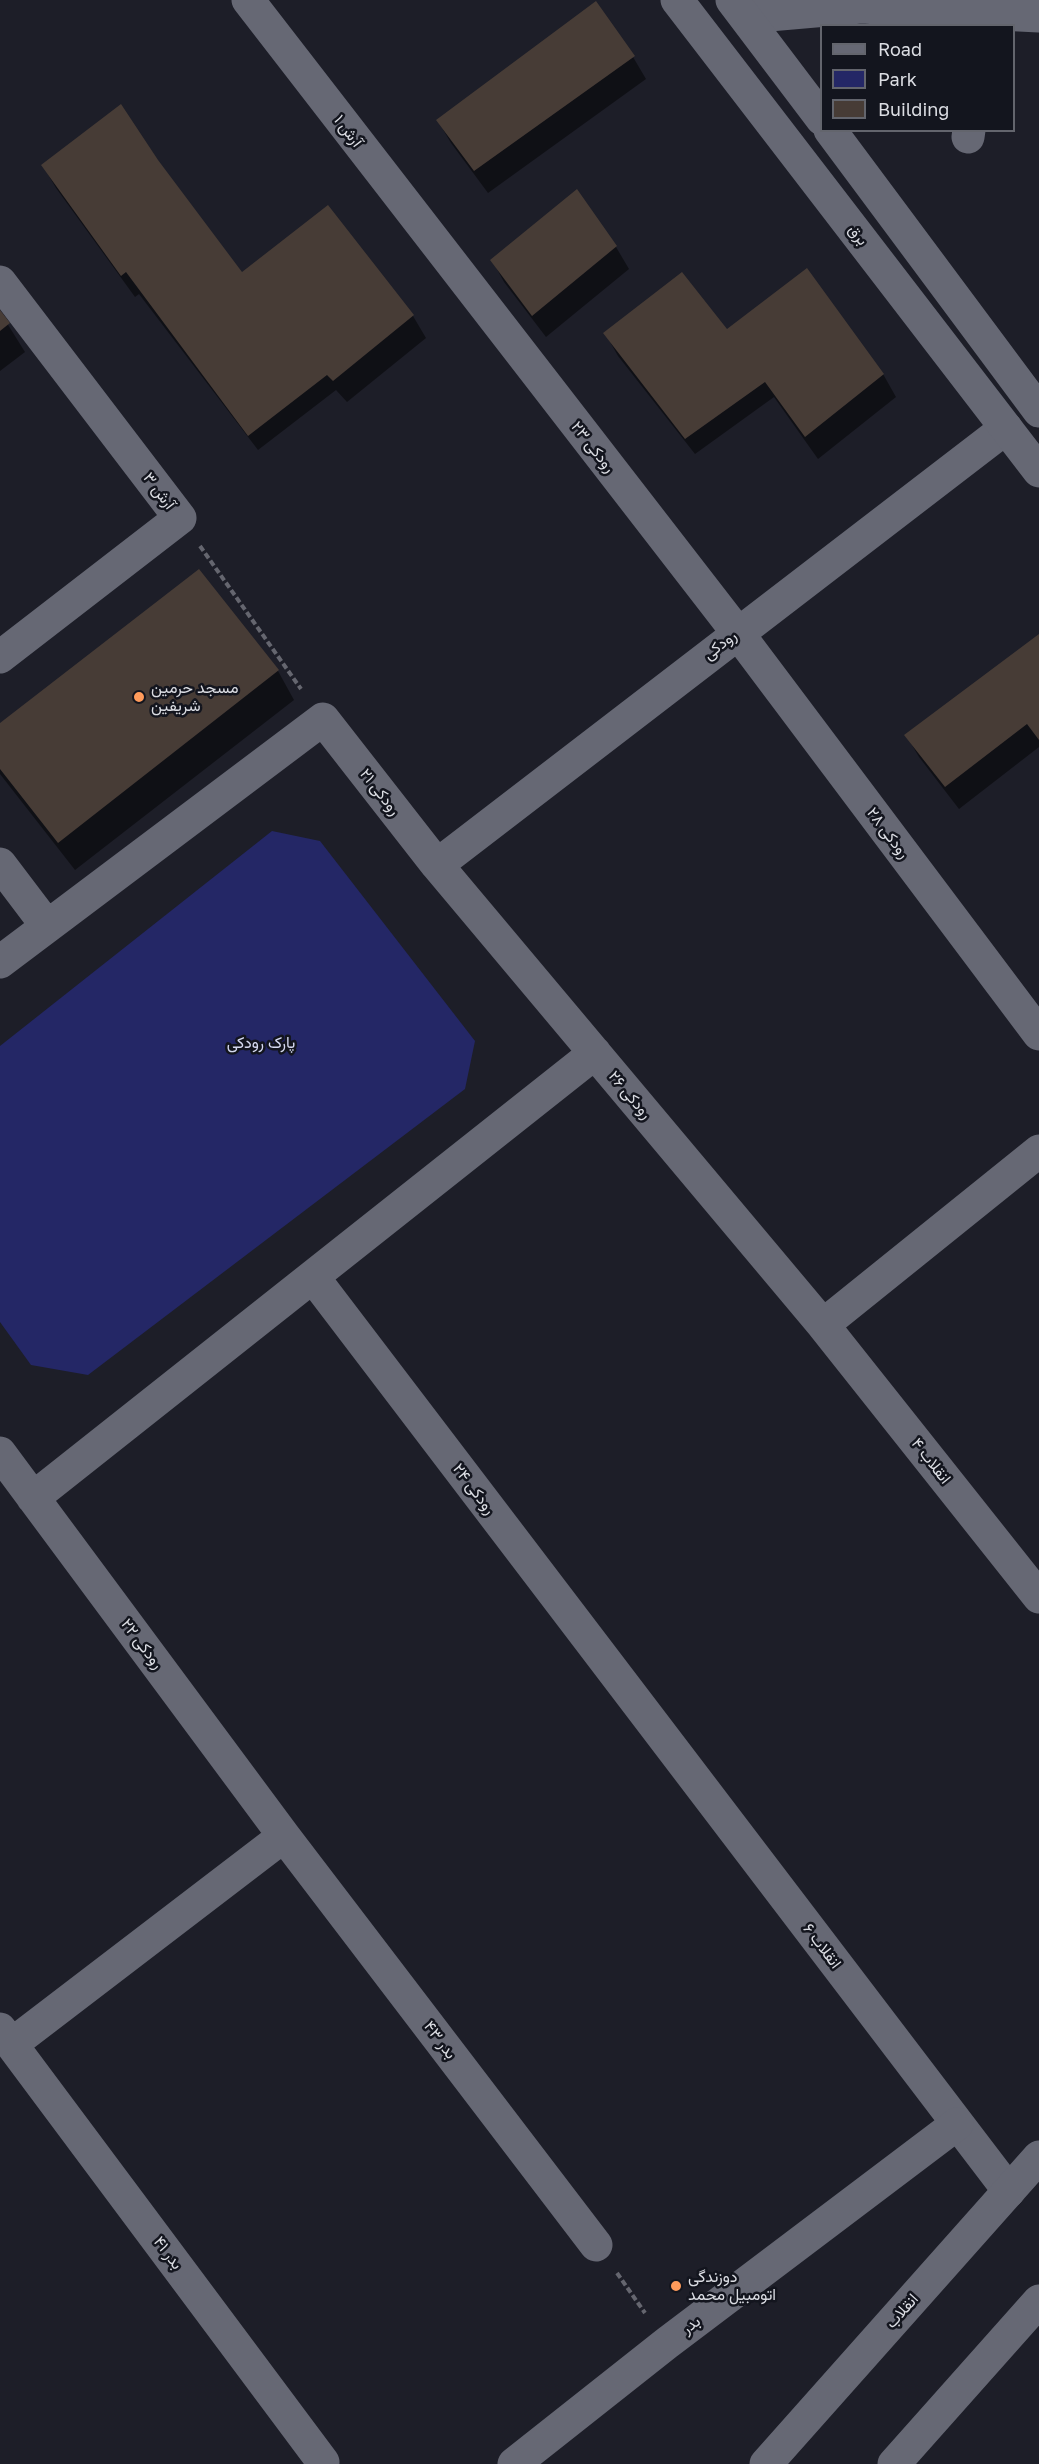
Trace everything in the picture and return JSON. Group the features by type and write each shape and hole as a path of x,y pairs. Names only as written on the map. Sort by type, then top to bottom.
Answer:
{"street":[{"name":"آرش ۱","path":"248,0 449,263"},
{"name":"برق","path":"677,0 1039,471"},
{"path":"739,8 861,7 973,18 1039,16"},
{"path":"739,8 820,115"},
{"path":"832,132 1038,407"},
{"name":"رودکی ۲۳","path":"449,263 737,632"},
{"name":"آرش ۳","path":"0,282 180,518 0,657"},
{"name":"رودکی","path":"437,865 737,632 1006,428 1038,407"},
{"name":"رودکی ۲۸","path":"737,632 1039,1034"},
{"path":"0,962 322,719"},
{"name":"رودکی ۲۱","path":"322,719 437,865"},
{"path":"0,864 47,926"},
{"name":"رودکی ۲۶","path":"437,865 823,1325"},
{"path":"33,1498 595,1053"},
{"path":"823,1325 1039,1151"},
{"name":"رودکی ۲۴","path":"314,1277 635,1701"},
{"name":"انقلاب ۴","path":"823,1325 1039,1597"},
{"name":"رودکی ۲۲","path":"0,1453 284,1836"},
{"name":"انقلاب ۶","path":"635,1701 1009,2192"},
{"path":"6,2036 284,1836"},
{"name":"بدر ۴۳","path":"284,1836 596,2245"},
{"name":"بدر ۴۱","path":"6,2036 323,2462"},
{"name":"بدر","path":"514,2464 667,2343 957,2124"},
{"name":"انقلاب","path":"766,2464 1039,2157"},
{"path":"894,2464 1039,2301"}],"path":[{"path":"180,518 322,719"},
{"path":"596,2245 667,2343"}],"green space":[{"name":"پارک رودکی","path":"272,831 320,841 475,1041 465,1089 88,1375 31,1365 0,1322 0,1046"}],"building":[{"path":"596,1 635,56 474,171 436,120"},
{"path":"121,104 158,160 242,272 328,205 414,315 333,381 327,375 248,436 126,272 121,276 41,165"},
{"path":"577,189 617,246 532,316 490,260"},
{"path":"807,268 884,374 805,437 765,382 685,439 603,333 682,272 727,329"},
{"path":"0,310 10,323 0,331"},
{"name":"مسجد حرمین شریفین","path":"199,569 279,670 58,843 0,769 0,723"},
{"path":"1039,634 1039,740 1027,724 945,787 904,735"}],"place":[{"name":"مسجد حرمین شریفین","path":"139,697"},
{"name":"دوزندگی اتومبیل محمد","path":"676,2286"}]}
